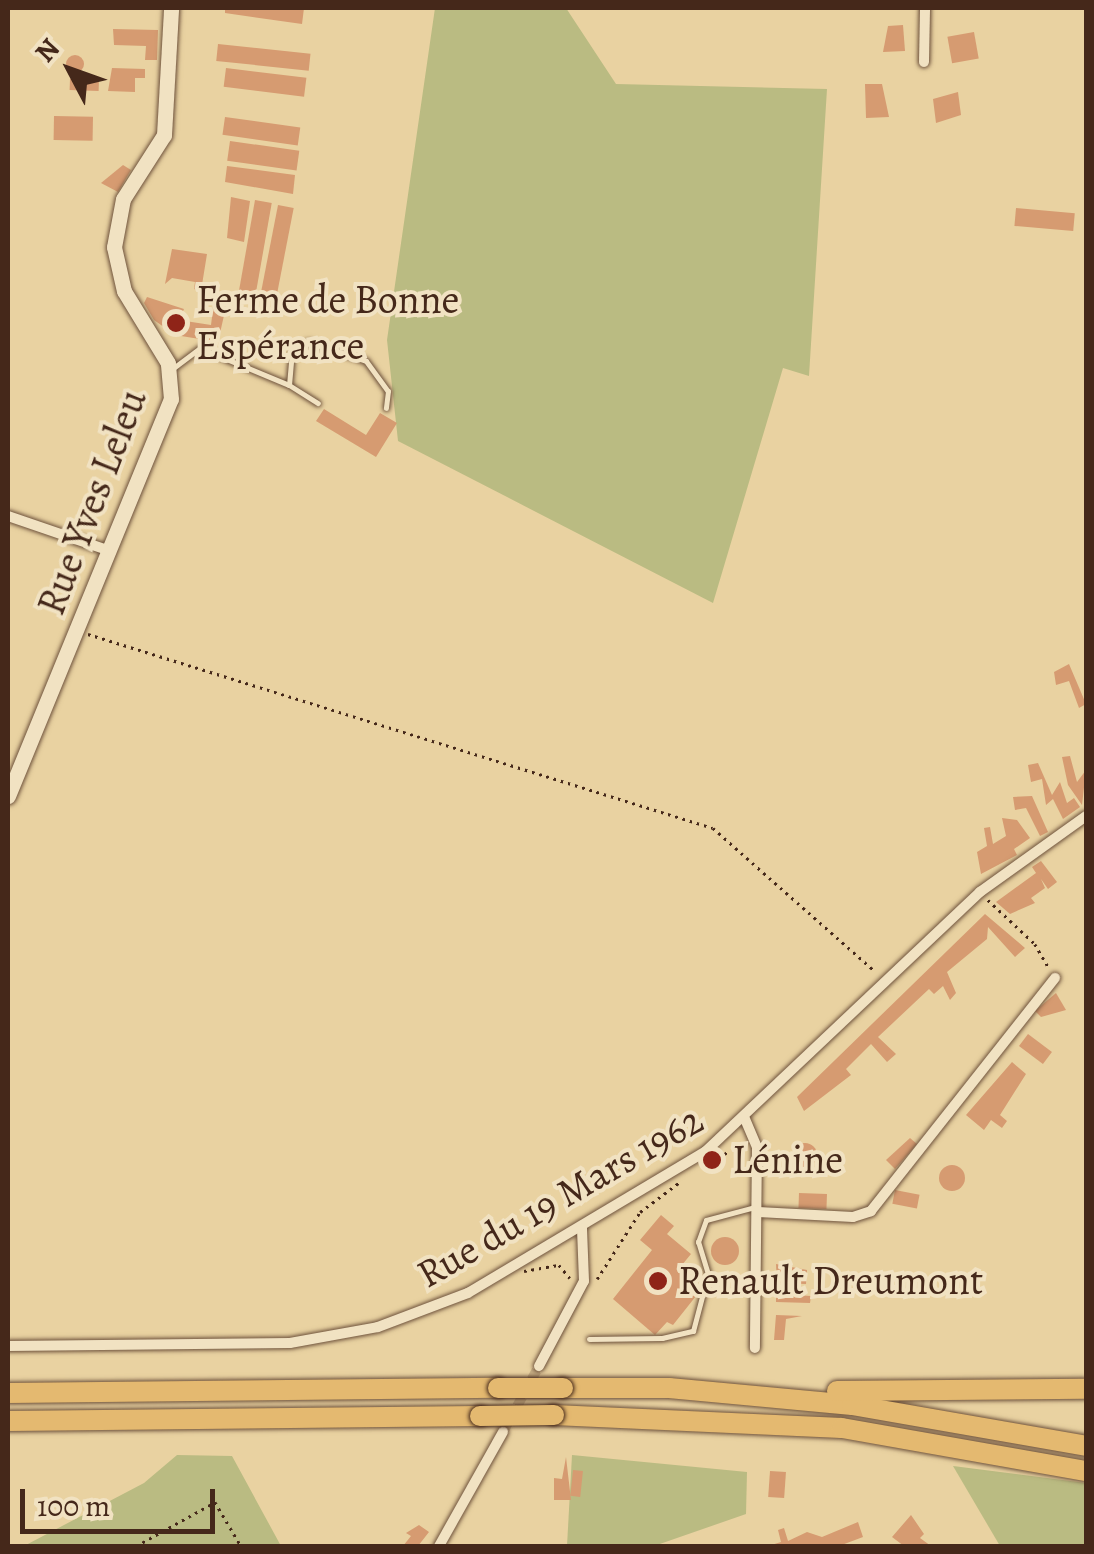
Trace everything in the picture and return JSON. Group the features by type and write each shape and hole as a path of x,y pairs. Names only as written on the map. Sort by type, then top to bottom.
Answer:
{"highway":[{"path":"8,1393 563,1388 763,1396 1086,1390"},
{"path":"763,1396 926,1414 1086,1446"},
{"path":"8,1421 554,1415 842,1428 1086,1471"}],"street":[{"name":"Rue Yves Leleu","path":"8,796 169,406 170,370 124,292 114,247 123,199 164,135 171,8"},
{"path":"924,62 926,8"},
{"path":"8,516 110,552"},
{"name":"Rue du 19 Mars 1962","path":"8,1346 154,1348 330,1338 423,1312 520,1264 688,1164 745,1120 980,892 1086,816"},
{"path":"758,1209 853,1217 871,1211 1055,978"},
{"path":"745,1120 757,1138 755,1348"},
{"path":"539,1366 587,1271 582,1228"},
{"path":"439,1546 503,1432"}],"lane":[{"path":"289,385 292,352 308,342 366,362 388,391 386,408"},
{"path":"170,370 200,348 289,385 318,403"},
{"path":"590,1338 662,1338 693,1331 708,1274 698,1242 706,1220 758,1209"}],"path":[{"path":"77,631 713,828 887,982"},
{"path":"980,892 1034,944 1055,978"},
{"path":"714,1160 729,1150"},
{"path":"594,1285 640,1212 685,1178"},
{"path":"520,1264 526,1275 565,1268 572,1289 566,1300 573,1304"},
{"path":"136,1546 216,1502 241,1546"}],"green space":[{"path":"435,8 566,8 616,84 827,89 809,376 783,368 713,603 398,441 387,340"},
{"path":"177,1455 232,1456 281,1546 24,1546 144,1483"},
{"path":"572,1455 747,1472 746,1514 654,1546 567,1546"},
{"path":"953,1466 1086,1483 1086,1546 1000,1546"}],"building":[{"path":"225,8 304,8 302,24 225,13"},
{"path":"903,25 905,51 883,52 888,26"},
{"path":"113,29 158,30 157,60 145,60 146,46 114,45"},
{"path":"974,32 979,59 952,63 947,37"},
{"path":"218,44 310,54 309,71 216,61"},
{"path":"75,55 84,64 75,73 66,64"},
{"path":"112,68 145,69 145,78 135,78 135,92 108,91"},
{"path":"226,68 306,78 304,97 224,87"},
{"path":"70,79 99,80 99,91 70,90"},
{"path":"865,84 882,84 889,117 866,118"},
{"path":"958,92 961,115 936,123 933,99"},
{"path":"54,116 93,117 93,141 54,140"},
{"path":"225,117 300,128 298,145 222,135"},
{"path":"230,141 299,151 297,171 227,161"},
{"path":"123,165 131,170 118,192 101,183"},
{"path":"227,166 295,175 293,194 225,182"},
{"path":"231,197 250,201 244,242 227,238"},
{"path":"255,200 272,203 256,294 239,291"},
{"path":"278,205 294,208 277,296 261,293"},
{"path":"1016,208 1075,213 1073,231 1014,226"},
{"path":"172,249 207,254 201,291 194,289 195,282 172,278 165,284"},
{"name":"Ferme de Bonne Espérance","path":"147,297 184,309 179,320 211,325 213,309 225,311 218,342 175,335 154,320 144,303"},
{"path":"324,409 366,435 380,413 397,423 376,457 316,421"},
{"path":"1069,664 1086,704 1079,708 1069,681 1056,685 1054,672"},
{"path":"1070,756 1077,782 1086,770 1082,805 1068,785 1062,757"},
{"path":"1038,763 1052,795 1060,782 1067,803 1074,798 1080,807 1063,819 1053,799 1046,805 1042,779 1031,782 1028,765"},
{"path":"1032,796 1048,832 1040,836 1026,808 1015,810 1013,797"},
{"path":"1002,818 1017,820 1030,838 1014,849 1017,855 981,874 977,852 987,846 984,828 990,827 993,844 1006,836"},
{"path":"1041,861 1057,882 1048,889 1041,879 1045,888 1031,898 1035,903 1010,914 996,902 1036,873 1032,867"},
{"path":"985,914 1025,948 1015,957 988,927 987,939 947,972 956,993 950,1000 943,986 934,994 929,989 878,1037 896,1054 887,1062 871,1044 846,1069 851,1075 804,1111 797,1097"},
{"path":"1056,993 1066,1010 1041,1017 1035,1011"},
{"path":"1028,1034 1052,1052 1043,1064 1019,1046"},
{"path":"1012,1062 1026,1074 1000,1115 1007,1121 1002,1128 991,1120 984,1130 966,1115"},
{"path":"910,1138 917,1144 895,1169 886,1160"},
{"path":"805,1143 817,1155 805,1167 793,1155"},
{"path":"952,1165 961,1169 965,1178 961,1187 952,1191 943,1187 939,1178 943,1169"},
{"path":"895,1190 920,1195 917,1209 892,1204"},
{"path":"799,1193 827,1194 826,1209 798,1208"},
{"name":"Renault Dreumont","path":"661,1215 674,1226 667,1234 691,1254 677,1271 700,1291 673,1325 667,1322 655,1335 613,1299 652,1250 640,1240"},
{"path":"725,1237 735,1241 739,1251 735,1261 725,1265 715,1261 711,1251 715,1241"},
{"path":"776,1264 807,1270 806,1284 777,1283"},
{"path":"776,1294 811,1296 810,1303 776,1302"},
{"path":"776,1315 802,1316 786,1319 784,1340 774,1340"},
{"path":"566,1457 571,1500 554,1500 554,1478 562,1479"},
{"path":"573,1470 583,1471 580,1497 570,1496"},
{"path":"770,1471 786,1472 784,1498 768,1497"},
{"path":"911,1515 924,1534 920,1538 931,1546 904,1546 892,1537"},
{"path":"858,1522 863,1537 839,1546 768,1546 781,1542 778,1530 784,1528 788,1541 807,1532 822,1537"},
{"path":"419,1525 429,1532 418,1546 403,1546 411,1536 406,1533"}],"tunnel":[{"path":"503,1432 539,1366"}],"place":[{"name":"Ferme de Bonne Espérance","path":"176,323"},
{"name":"Lénine","path":"712,1160"},
{"name":"Renault Dreumont","path":"658,1281"}]}
